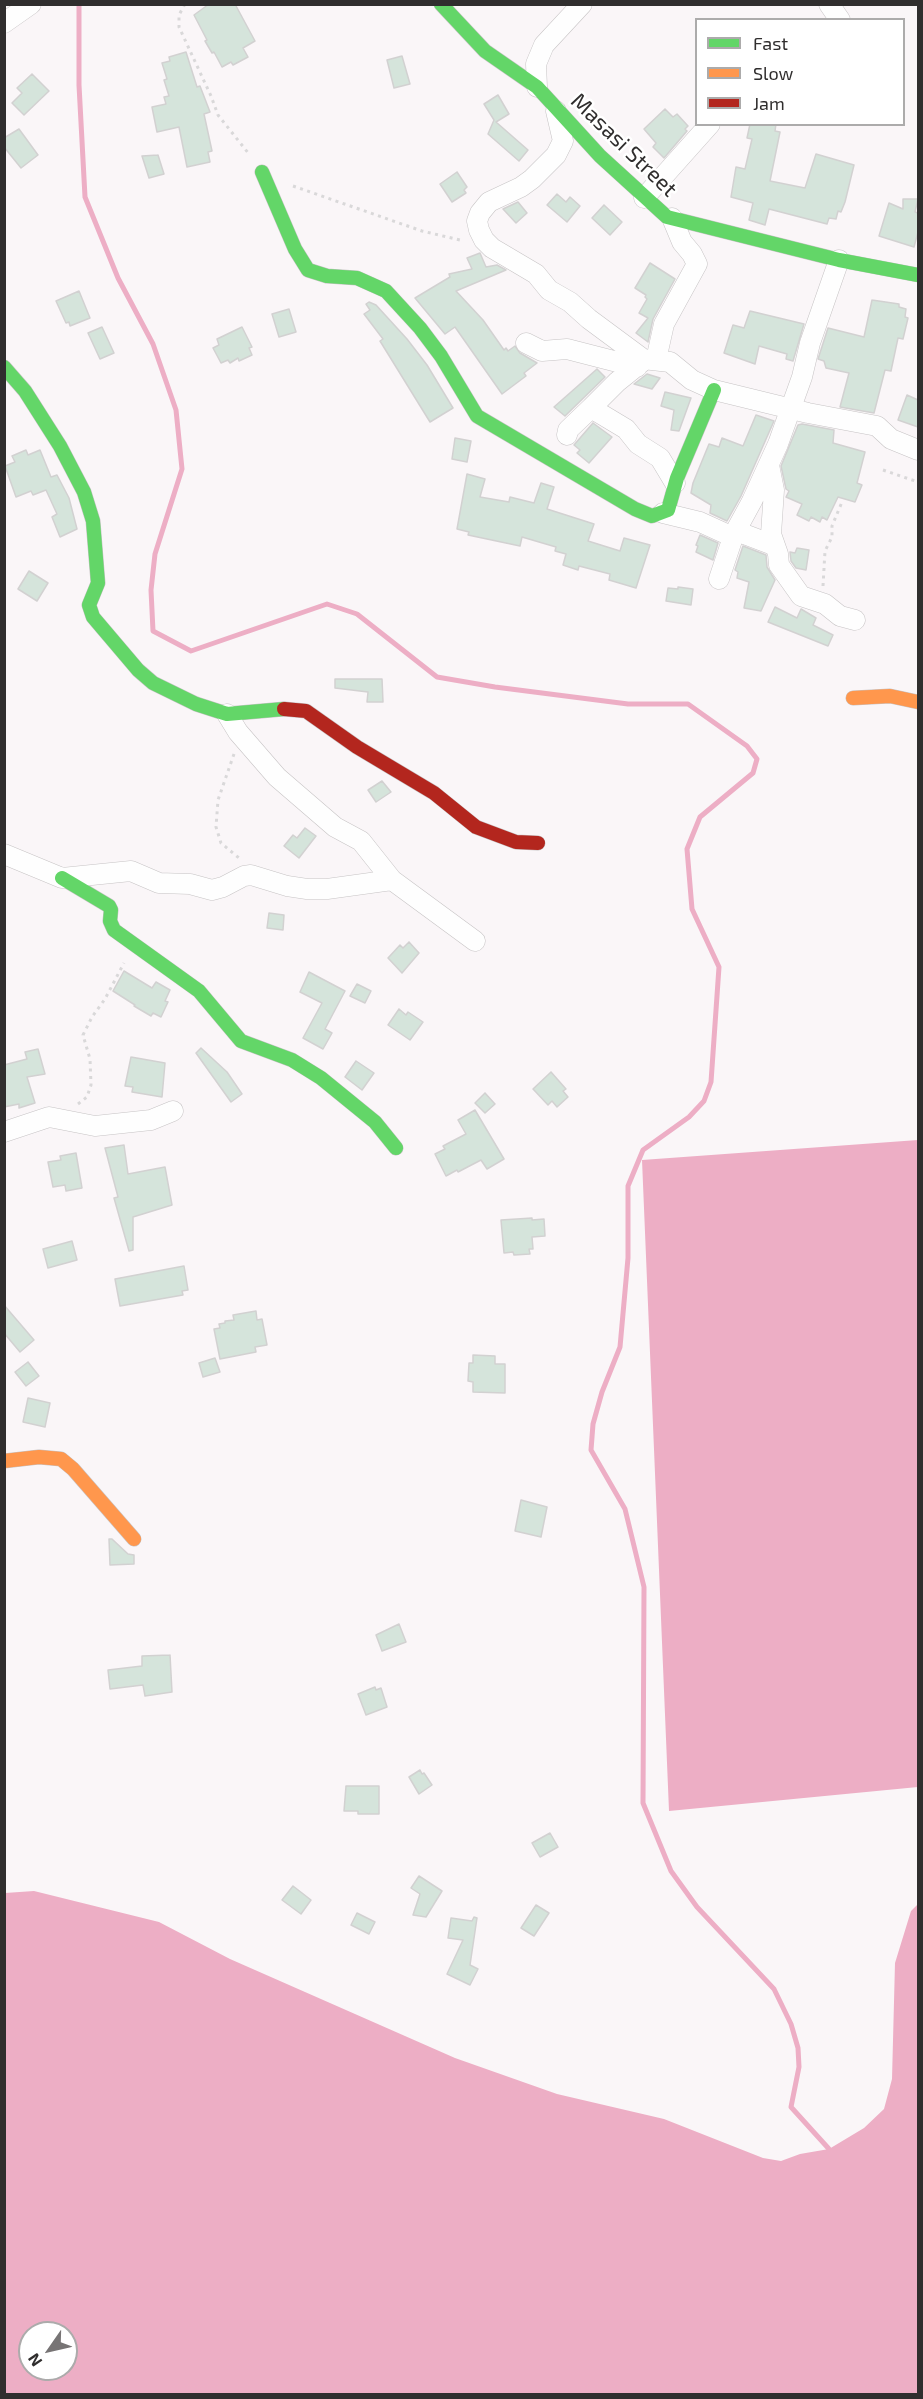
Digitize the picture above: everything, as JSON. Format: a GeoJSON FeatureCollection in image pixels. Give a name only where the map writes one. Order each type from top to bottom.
{"type":"FeatureCollection","features":[{"type":"Feature","properties":{"kind":"street"},"geometry":{"type":"LineString","coordinates":[[4,23],[31,4]]}},
{"type":"Feature","properties":{"kind":"street","name":"Masasi Street"},"geometry":{"type":"LineString","coordinates":[[441,4],[485,51],[537,87],[644,198],[667,217],[839,260],[918,275]]}},
{"type":"Feature","properties":{"kind":"street"},"geometry":{"type":"LineString","coordinates":[[537,87],[536,64],[544,45],[582,4]]}},
{"type":"Feature","properties":{"kind":"street"},"geometry":{"type":"LineString","coordinates":[[830,4],[839,18]]}},
{"type":"Feature","properties":{"kind":"street"},"geometry":{"type":"LineString","coordinates":[[555,108],[563,141],[556,155],[521,187],[489,202],[477,221],[479,230],[484,240],[492,248],[536,274],[549,290],[570,302],[588,319],[646,362]]}},
{"type":"Feature","properties":{"kind":"street"},"geometry":{"type":"LineString","coordinates":[[644,198],[708,126]]}},
{"type":"Feature","properties":{"kind":"street"},"geometry":{"type":"LineString","coordinates":[[261,172],[295,249],[308,270],[327,276],[366,280],[386,291],[420,328],[441,356],[477,416],[635,509],[652,516],[668,510],[675,483],[714,390]]}},
{"type":"Feature","properties":{"kind":"street"},"geometry":{"type":"LineString","coordinates":[[567,435],[568,430],[591,408],[646,362],[697,264],[682,242],[672,218]]}},
{"type":"Feature","properties":{"kind":"street"},"geometry":{"type":"LineString","coordinates":[[719,579],[734,534],[769,465],[791,409],[839,260]]}},
{"type":"Feature","properties":{"kind":"street"},"geometry":{"type":"LineString","coordinates":[[526,343],[542,351],[567,349],[646,362],[670,362],[692,380],[714,390],[791,409],[877,426],[891,439],[918,450]]}},
{"type":"Feature","properties":{"kind":"street"},"geometry":{"type":"LineString","coordinates":[[4,366],[25,391],[60,446],[84,492],[93,521],[98,583],[89,605],[93,617],[138,670],[153,683],[196,704],[227,714],[278,708],[306,711],[357,747],[434,793],[476,827],[516,842],[538,843]]}},
{"type":"Feature","properties":{"kind":"street"},"geometry":{"type":"LineString","coordinates":[[591,408],[626,429],[639,444],[660,458],[675,483]]}},
{"type":"Feature","properties":{"kind":"street"},"geometry":{"type":"LineString","coordinates":[[769,465],[774,490],[770,526],[779,565],[804,598],[828,605],[840,616],[855,620]]}},
{"type":"Feature","properties":{"kind":"street"},"geometry":{"type":"LineString","coordinates":[[663,513],[773,545]]}},
{"type":"Feature","properties":{"kind":"street"},"geometry":{"type":"LineString","coordinates":[[853,698],[890,696],[918,702]]}},
{"type":"Feature","properties":{"kind":"street"},"geometry":{"type":"LineString","coordinates":[[227,714],[238,732],[283,783],[335,827],[361,841],[392,880],[475,942]]}},
{"type":"Feature","properties":{"kind":"street"},"geometry":{"type":"LineString","coordinates":[[4,854],[62,878],[109,906],[111,926],[133,945],[199,991],[241,1041],[292,1060],[350,1099],[375,1122],[396,1148]]}},
{"type":"Feature","properties":{"kind":"street"},"geometry":{"type":"LineString","coordinates":[[62,878],[130,871],[159,883],[190,884],[212,890],[223,887],[240,877],[251,875],[287,886],[307,889],[327,889],[392,880]]}},
{"type":"Feature","properties":{"kind":"street"},"geometry":{"type":"LineString","coordinates":[[4,1132],[49,1117],[95,1126],[151,1120],[173,1111]]}},
{"type":"Feature","properties":{"kind":"street"},"geometry":{"type":"LineString","coordinates":[[4,1461],[39,1457],[61,1459],[73,1469],[134,1539]]}},
{"type":"Feature","properties":{"kind":"path"},"geometry":{"type":"LineString","coordinates":[[184,4],[179,15],[179,27],[211,96],[214,109],[261,172]]}},
{"type":"Feature","properties":{"kind":"path"},"geometry":{"type":"LineString","coordinates":[[287,185],[422,231],[492,248]]}},
{"type":"Feature","properties":{"kind":"path"},"geometry":{"type":"LineString","coordinates":[[883,470],[918,482]]}},
{"type":"Feature","properties":{"kind":"path"},"geometry":{"type":"LineString","coordinates":[[816,601],[823,586],[825,551],[832,537],[832,526],[842,502]]}},
{"type":"Feature","properties":{"kind":"path"},"geometry":{"type":"LineString","coordinates":[[238,732],[233,759],[218,800],[217,834],[221,843],[241,860],[251,875]]}},
{"type":"Feature","properties":{"kind":"path"},"geometry":{"type":"LineString","coordinates":[[49,1117],[83,1101],[90,1093],[90,1059],[84,1035],[133,945]]}},
{"type":"Feature","properties":{"kind":"shaded area"},"geometry":{"type":"Polygon","coordinates":[[[918,1140],[918,1787],[669,1811],[642,1160],[918,1140]]]}},
{"type":"Feature","properties":{"kind":"shaded area"},"geometry":{"type":"Polygon","coordinates":[[[34,1891],[159,1922],[230,1959],[455,2058],[557,2094],[664,2119],[763,2158],[781,2161],[800,2154],[829,2149],[864,2128],[884,2109],[892,2079],[895,1963],[911,1911],[918,1904],[918,2394],[5,2394],[5,1893],[34,1891]]]}},
{"type":"Feature","properties":{"kind":"building"},"geometry":{"type":"Polygon","coordinates":[[[209,4],[235,4],[255,41],[243,48],[248,57],[233,65],[231,62],[222,67],[205,41],[207,40],[194,15],[209,4]]]}},
{"type":"Feature","properties":{"kind":"building"},"geometry":{"type":"Polygon","coordinates":[[[186,52],[197,87],[200,86],[210,112],[204,114],[212,151],[208,152],[210,162],[187,167],[179,127],[157,132],[152,107],[166,104],[164,97],[169,96],[162,63],[170,61],[169,57],[186,52]]]}},
{"type":"Feature","properties":{"kind":"building"},"geometry":{"type":"Polygon","coordinates":[[[402,56],[410,84],[394,88],[387,60],[402,56]]]}},
{"type":"Feature","properties":{"kind":"building"},"geometry":{"type":"Polygon","coordinates":[[[32,74],[49,91],[24,115],[12,103],[22,93],[17,88],[32,74]]]}},
{"type":"Feature","properties":{"kind":"building"},"geometry":{"type":"Polygon","coordinates":[[[498,95],[509,114],[496,122],[528,150],[519,161],[488,134],[494,120],[484,104],[498,95]]]}},
{"type":"Feature","properties":{"kind":"building"},"geometry":{"type":"Polygon","coordinates":[[[665,109],[673,117],[677,114],[688,126],[685,129],[687,131],[664,158],[653,147],[656,143],[644,129],[665,109]]]}},
{"type":"Feature","properties":{"kind":"building"},"geometry":{"type":"Polygon","coordinates":[[[750,126],[776,126],[775,131],[780,132],[770,181],[805,188],[816,154],[854,165],[845,202],[841,212],[838,211],[836,219],[829,218],[827,224],[769,209],[765,225],[749,220],[753,203],[731,197],[736,167],[745,169],[752,139],[747,138],[750,126]]]}},
{"type":"Feature","properties":{"kind":"building"},"geometry":{"type":"Polygon","coordinates":[[[19,129],[38,155],[21,168],[4,147],[4,138],[19,129]]]}},
{"type":"Feature","properties":{"kind":"building"},"geometry":{"type":"Polygon","coordinates":[[[158,155],[164,174],[149,178],[142,156],[158,155]]]}},
{"type":"Feature","properties":{"kind":"building"},"geometry":{"type":"Polygon","coordinates":[[[457,172],[467,187],[464,190],[466,193],[452,202],[440,184],[457,172]]]}},
{"type":"Feature","properties":{"kind":"building"},"geometry":{"type":"Polygon","coordinates":[[[557,194],[566,202],[570,197],[580,206],[567,222],[547,205],[557,194]]]}},
{"type":"Feature","properties":{"kind":"building"},"geometry":{"type":"Polygon","coordinates":[[[903,199],[918,199],[915,212],[918,213],[918,232],[914,247],[879,236],[889,203],[903,209],[903,199]]]}},
{"type":"Feature","properties":{"kind":"building"},"geometry":{"type":"Polygon","coordinates":[[[518,202],[527,213],[516,223],[503,209],[518,202]]]}},
{"type":"Feature","properties":{"kind":"building"},"geometry":{"type":"Polygon","coordinates":[[[604,205],[622,222],[610,235],[592,218],[604,205]]]}},
{"type":"Feature","properties":{"kind":"building"},"geometry":{"type":"Polygon","coordinates":[[[480,253],[486,267],[497,265],[506,270],[456,291],[483,320],[504,350],[506,348],[508,351],[515,346],[520,353],[537,363],[524,373],[526,376],[502,394],[455,327],[445,334],[415,298],[450,277],[449,274],[472,269],[467,258],[480,253]]]}},
{"type":"Feature","properties":{"kind":"building"},"geometry":{"type":"Polygon","coordinates":[[[650,263],[675,279],[653,319],[648,342],[636,333],[648,318],[639,313],[647,299],[646,295],[635,288],[650,263]]]}},
{"type":"Feature","properties":{"kind":"building"},"geometry":{"type":"Polygon","coordinates":[[[79,291],[90,318],[70,326],[69,322],[66,323],[56,301],[79,291]]]}},
{"type":"Feature","properties":{"kind":"building"},"geometry":{"type":"Polygon","coordinates":[[[872,300],[899,304],[899,307],[906,309],[905,317],[908,318],[903,339],[898,338],[891,371],[885,370],[874,413],[840,407],[849,373],[826,368],[824,361],[818,359],[828,328],[864,337],[872,300]]]}},
{"type":"Feature","properties":{"kind":"building"},"geometry":{"type":"Polygon","coordinates":[[[369,302],[376,305],[407,339],[427,365],[453,408],[430,422],[380,341],[383,339],[364,314],[370,310],[366,304],[369,302]]]}},
{"type":"Feature","properties":{"kind":"building"},"geometry":{"type":"Polygon","coordinates":[[[289,309],[296,332],[279,337],[272,314],[289,309]]]}},
{"type":"Feature","properties":{"kind":"building"},"geometry":{"type":"Polygon","coordinates":[[[750,311],[804,324],[793,361],[786,359],[787,354],[759,346],[755,364],[724,353],[733,325],[744,328],[750,311]]]}},
{"type":"Feature","properties":{"kind":"building"},"geometry":{"type":"Polygon","coordinates":[[[102,327],[114,353],[100,359],[88,333],[102,327]]]}},
{"type":"Feature","properties":{"kind":"building"},"geometry":{"type":"Polygon","coordinates":[[[242,327],[252,347],[249,348],[252,355],[239,361],[238,358],[230,363],[228,360],[221,363],[213,348],[219,345],[217,339],[242,327]]]}},
{"type":"Feature","properties":{"kind":"building"},"geometry":{"type":"Polygon","coordinates":[[[597,369],[605,377],[565,416],[554,407],[597,369]]]}},
{"type":"Feature","properties":{"kind":"building"},"geometry":{"type":"Polygon","coordinates":[[[647,374],[660,378],[652,389],[634,384],[647,374]]]}},
{"type":"Feature","properties":{"kind":"building"},"geometry":{"type":"Polygon","coordinates":[[[665,392],[691,398],[679,431],[671,430],[674,410],[661,406],[665,392]]]}},
{"type":"Feature","properties":{"kind":"building"},"geometry":{"type":"Polygon","coordinates":[[[907,395],[918,400],[918,427],[898,420],[907,395]]]}},
{"type":"Feature","properties":{"kind":"building"},"geometry":{"type":"Polygon","coordinates":[[[756,415],[774,421],[741,496],[727,521],[710,513],[711,505],[691,493],[693,483],[709,444],[719,447],[722,438],[743,446],[756,415]]]}},
{"type":"Feature","properties":{"kind":"building"},"geometry":{"type":"Polygon","coordinates":[[[593,423],[612,437],[589,463],[577,453],[580,450],[574,445],[593,423]]]}},
{"type":"Feature","properties":{"kind":"building"},"geometry":{"type":"Polygon","coordinates":[[[798,425],[834,430],[833,443],[865,452],[857,483],[862,485],[855,502],[838,497],[827,520],[822,517],[820,522],[811,517],[809,521],[797,515],[802,504],[786,497],[789,491],[786,489],[781,466],[798,425]]]}},
{"type":"Feature","properties":{"kind":"building"},"geometry":{"type":"Polygon","coordinates":[[[455,438],[471,441],[467,462],[452,459],[455,438]]]}},
{"type":"Feature","properties":{"kind":"building"},"geometry":{"type":"Polygon","coordinates":[[[26,450],[28,455],[40,450],[51,477],[57,475],[69,498],[77,529],[60,537],[52,517],[57,514],[46,490],[33,495],[31,491],[16,497],[5,466],[15,462],[12,456],[26,450]]]}},
{"type":"Feature","properties":{"kind":"building"},"geometry":{"type":"Polygon","coordinates":[[[467,474],[485,479],[480,497],[509,502],[510,497],[534,503],[541,483],[554,487],[547,509],[594,524],[588,541],[620,551],[624,538],[650,545],[636,588],[609,580],[610,574],[579,566],[578,570],[563,565],[566,554],[555,551],[556,547],[522,537],[520,546],[468,535],[469,532],[457,529],[467,474]]]}},
{"type":"Feature","properties":{"kind":"building"},"geometry":{"type":"Polygon","coordinates":[[[700,535],[718,543],[713,560],[696,552],[700,535]]]}},
{"type":"Feature","properties":{"kind":"building"},"geometry":{"type":"Polygon","coordinates":[[[743,546],[766,555],[767,567],[775,580],[761,611],[744,608],[749,582],[737,578],[738,572],[735,570],[743,546]]]}},
{"type":"Feature","properties":{"kind":"building"},"geometry":{"type":"Polygon","coordinates":[[[797,548],[809,550],[806,570],[796,568],[791,561],[790,552],[795,553],[797,548]]]}},
{"type":"Feature","properties":{"kind":"building"},"geometry":{"type":"Polygon","coordinates":[[[29,571],[48,583],[37,601],[18,589],[29,571]]]}},
{"type":"Feature","properties":{"kind":"building"},"geometry":{"type":"Polygon","coordinates":[[[678,587],[693,589],[691,605],[666,601],[668,588],[678,589],[678,587]]]}},
{"type":"Feature","properties":{"kind":"building"},"geometry":{"type":"Polygon","coordinates":[[[775,607],[797,618],[801,609],[816,618],[813,625],[833,635],[828,646],[768,622],[775,607]]]}},
{"type":"Feature","properties":{"kind":"building"},"geometry":{"type":"Polygon","coordinates":[[[335,679],[382,679],[383,702],[367,702],[368,692],[335,688],[335,679]]]}},
{"type":"Feature","properties":{"kind":"building"},"geometry":{"type":"Polygon","coordinates":[[[382,781],[391,792],[376,802],[368,790],[382,781]]]}},
{"type":"Feature","properties":{"kind":"building"},"geometry":{"type":"Polygon","coordinates":[[[305,828],[316,836],[299,858],[284,846],[293,835],[297,838],[305,828]]]}},
{"type":"Feature","properties":{"kind":"building"},"geometry":{"type":"Polygon","coordinates":[[[269,913],[284,915],[283,930],[267,928],[269,913]]]}},
{"type":"Feature","properties":{"kind":"building"},"geometry":{"type":"Polygon","coordinates":[[[409,942],[419,953],[402,973],[388,958],[400,945],[403,948],[409,942]]]}},
{"type":"Feature","properties":{"kind":"building"},"geometry":{"type":"Polygon","coordinates":[[[124,971],[152,988],[156,982],[170,990],[165,1001],[168,1002],[161,1017],[153,1013],[151,1016],[113,991],[124,971]]]}},
{"type":"Feature","properties":{"kind":"building"},"geometry":{"type":"Polygon","coordinates":[[[309,972],[345,991],[325,1029],[332,1033],[323,1049],[303,1038],[322,1003],[300,992],[309,972]]]}},
{"type":"Feature","properties":{"kind":"building"},"geometry":{"type":"Polygon","coordinates":[[[357,984],[371,991],[365,1003],[350,996],[357,984]]]}},
{"type":"Feature","properties":{"kind":"building"},"geometry":{"type":"Polygon","coordinates":[[[399,1009],[406,1015],[408,1012],[423,1022],[410,1040],[388,1025],[399,1009]]]}},
{"type":"Feature","properties":{"kind":"building"},"geometry":{"type":"Polygon","coordinates":[[[201,1048],[227,1072],[242,1094],[231,1102],[196,1053],[201,1048]]]}},
{"type":"Feature","properties":{"kind":"building"},"geometry":{"type":"Polygon","coordinates":[[[38,1049],[45,1074],[27,1077],[35,1103],[19,1108],[19,1104],[4,1107],[4,1065],[27,1059],[25,1052],[38,1049]]]}},
{"type":"Feature","properties":{"kind":"building"},"geometry":{"type":"Polygon","coordinates":[[[131,1057],[165,1063],[162,1097],[132,1092],[133,1087],[125,1086],[131,1057]]]}},
{"type":"Feature","properties":{"kind":"building"},"geometry":{"type":"Polygon","coordinates":[[[356,1061],[374,1073],[362,1090],[345,1077],[356,1061]]]}},
{"type":"Feature","properties":{"kind":"building"},"geometry":{"type":"Polygon","coordinates":[[[551,1072],[566,1089],[563,1091],[568,1097],[557,1107],[552,1101],[548,1105],[533,1089],[551,1072]]]}},
{"type":"Feature","properties":{"kind":"building"},"geometry":{"type":"Polygon","coordinates":[[[485,1093],[495,1104],[485,1113],[475,1103],[485,1093]]]}},
{"type":"Feature","properties":{"kind":"building"},"geometry":{"type":"Polygon","coordinates":[[[475,1110],[504,1159],[487,1169],[481,1160],[446,1176],[435,1154],[445,1149],[443,1146],[466,1134],[458,1120],[475,1110]]]}},
{"type":"Feature","properties":{"kind":"building"},"geometry":{"type":"Polygon","coordinates":[[[124,1145],[128,1174],[165,1167],[172,1205],[133,1217],[133,1250],[129,1251],[114,1198],[118,1197],[105,1148],[124,1145]]]}},
{"type":"Feature","properties":{"kind":"building"},"geometry":{"type":"Polygon","coordinates":[[[76,1153],[82,1188],[66,1191],[65,1185],[53,1187],[48,1162],[61,1160],[60,1156],[76,1153]]]}},
{"type":"Feature","properties":{"kind":"building"},"geometry":{"type":"Polygon","coordinates":[[[532,1218],[532,1220],[544,1219],[545,1236],[532,1237],[533,1249],[529,1249],[530,1254],[504,1253],[501,1220],[532,1218]]]}},
{"type":"Feature","properties":{"kind":"building"},"geometry":{"type":"Polygon","coordinates":[[[72,1241],[77,1260],[48,1268],[43,1249],[72,1241]]]}},
{"type":"Feature","properties":{"kind":"building"},"geometry":{"type":"Polygon","coordinates":[[[184,1266],[188,1290],[182,1291],[183,1295],[120,1306],[115,1279],[184,1266]]]}},
{"type":"Feature","properties":{"kind":"building"},"geometry":{"type":"Polygon","coordinates":[[[4,1305],[34,1340],[20,1352],[4,1333],[4,1305]]]}},
{"type":"Feature","properties":{"kind":"building"},"geometry":{"type":"Polygon","coordinates":[[[256,1311],[257,1320],[262,1319],[267,1345],[255,1347],[256,1352],[220,1359],[214,1329],[220,1328],[219,1324],[225,1321],[234,1320],[233,1315],[256,1311]]]}},
{"type":"Feature","properties":{"kind":"building"},"geometry":{"type":"Polygon","coordinates":[[[473,1355],[495,1356],[495,1364],[505,1364],[505,1393],[473,1392],[473,1382],[468,1381],[469,1363],[473,1363],[473,1355]]]}},
{"type":"Feature","properties":{"kind":"building"},"geometry":{"type":"Polygon","coordinates":[[[215,1358],[220,1372],[203,1377],[199,1363],[215,1358]]]}},
{"type":"Feature","properties":{"kind":"building"},"geometry":{"type":"Polygon","coordinates":[[[28,1362],[39,1376],[26,1386],[15,1372],[28,1362]]]}},
{"type":"Feature","properties":{"kind":"building"},"geometry":{"type":"Polygon","coordinates":[[[28,1398],[50,1403],[45,1427],[23,1422],[28,1398]]]}},
{"type":"Feature","properties":{"kind":"building"},"geometry":{"type":"Polygon","coordinates":[[[521,1500],[547,1507],[541,1537],[515,1531],[521,1500]]]}},
{"type":"Feature","properties":{"kind":"building"},"geometry":{"type":"Polygon","coordinates":[[[109,1539],[112,1539],[128,1554],[134,1555],[134,1564],[110,1565],[109,1539]]]}},
{"type":"Feature","properties":{"kind":"building"},"geometry":{"type":"Polygon","coordinates":[[[399,1624],[406,1642],[382,1651],[376,1635],[399,1624]]]}},
{"type":"Feature","properties":{"kind":"building"},"geometry":{"type":"Polygon","coordinates":[[[170,1655],[172,1692],[145,1696],[143,1685],[110,1689],[108,1670],[142,1666],[142,1656],[170,1655]]]}},
{"type":"Feature","properties":{"kind":"building"},"geometry":{"type":"Polygon","coordinates":[[[375,1687],[376,1690],[381,1688],[387,1707],[366,1715],[358,1694],[375,1687]]]}},
{"type":"Feature","properties":{"kind":"building"},"geometry":{"type":"Polygon","coordinates":[[[420,1770],[432,1785],[419,1794],[409,1777],[420,1770]]]}},
{"type":"Feature","properties":{"kind":"building"},"geometry":{"type":"Polygon","coordinates":[[[346,1786],[379,1786],[379,1814],[344,1811],[346,1786]]]}},
{"type":"Feature","properties":{"kind":"building"},"geometry":{"type":"Polygon","coordinates":[[[550,1833],[558,1847],[540,1857],[532,1843],[550,1833]]]}},
{"type":"Feature","properties":{"kind":"building"},"geometry":{"type":"Polygon","coordinates":[[[419,1876],[442,1891],[426,1917],[413,1915],[420,1894],[411,1888],[419,1876]]]}},
{"type":"Feature","properties":{"kind":"building"},"geometry":{"type":"Polygon","coordinates":[[[293,1886],[311,1900],[301,1914],[282,1900],[293,1886]]]}},
{"type":"Feature","properties":{"kind":"building"},"geometry":{"type":"Polygon","coordinates":[[[536,1905],[549,1913],[534,1936],[521,1928],[536,1905]]]}},
{"type":"Feature","properties":{"kind":"building"},"geometry":{"type":"Polygon","coordinates":[[[357,1913],[375,1922],[369,1934],[351,1925],[357,1913]]]}},
{"type":"Feature","properties":{"kind":"building"},"geometry":{"type":"Polygon","coordinates":[[[474,1917],[477,1918],[470,1965],[478,1969],[470,1985],[447,1974],[463,1940],[448,1938],[451,1918],[472,1921],[474,1917]]]}},
{"type":"Feature","properties":{"kind":"waterway"},"geometry":{"type":"LineString","coordinates":[[79,4],[79,85],[85,197],[118,278],[153,344],[176,410],[182,469],[155,554],[151,590],[153,631],[191,651],[327,604],[357,614],[437,677],[628,704],[688,704],[747,746],[757,759],[753,773],[700,817],[687,849],[692,909],[719,967],[711,1082],[704,1101],[689,1117],[643,1150],[628,1186],[628,1258],[620,1347],[602,1392],[593,1424],[591,1450],[625,1509],[644,1587],[643,1803],[671,1871],[697,1907],[774,1989],[791,2024],[798,2048],[799,2067],[791,2107],[829,2149]]}},
{"type":"Feature","properties":{"kind":"traffic: fast"},"geometry":{"type":"LineString","coordinates":[[441,4],[485,51],[537,87],[600,156],[667,217],[839,260],[918,275]]}},
{"type":"Feature","properties":{"kind":"traffic: fast"},"geometry":{"type":"LineString","coordinates":[[262,172],[295,249],[308,270],[327,276],[357,278],[386,291],[420,328],[441,356],[477,416],[635,509],[652,516],[668,510],[677,478],[714,390]]}},
{"type":"Feature","properties":{"kind":"traffic: fast"},"geometry":{"type":"LineString","coordinates":[[4,367],[25,391],[60,446],[84,492],[93,521],[98,583],[89,605],[93,617],[138,670],[153,683],[196,704],[227,714],[284,709]]}},
{"type":"Feature","properties":{"kind":"traffic: fast"},"geometry":{"type":"LineString","coordinates":[[62,878],[109,906],[110,921],[114,930],[199,991],[241,1041],[292,1060],[321,1078],[375,1122],[396,1148]]}},
{"type":"Feature","properties":{"kind":"traffic: slow"},"geometry":{"type":"LineString","coordinates":[[853,698],[890,696],[918,702]]}},
{"type":"Feature","properties":{"kind":"traffic: slow"},"geometry":{"type":"LineString","coordinates":[[4,1461],[39,1457],[61,1459],[73,1469],[134,1539]]}},
{"type":"Feature","properties":{"kind":"traffic: jam"},"geometry":{"type":"LineString","coordinates":[[284,709],[306,711],[357,747],[434,793],[476,827],[516,842],[538,843]]}}]}
